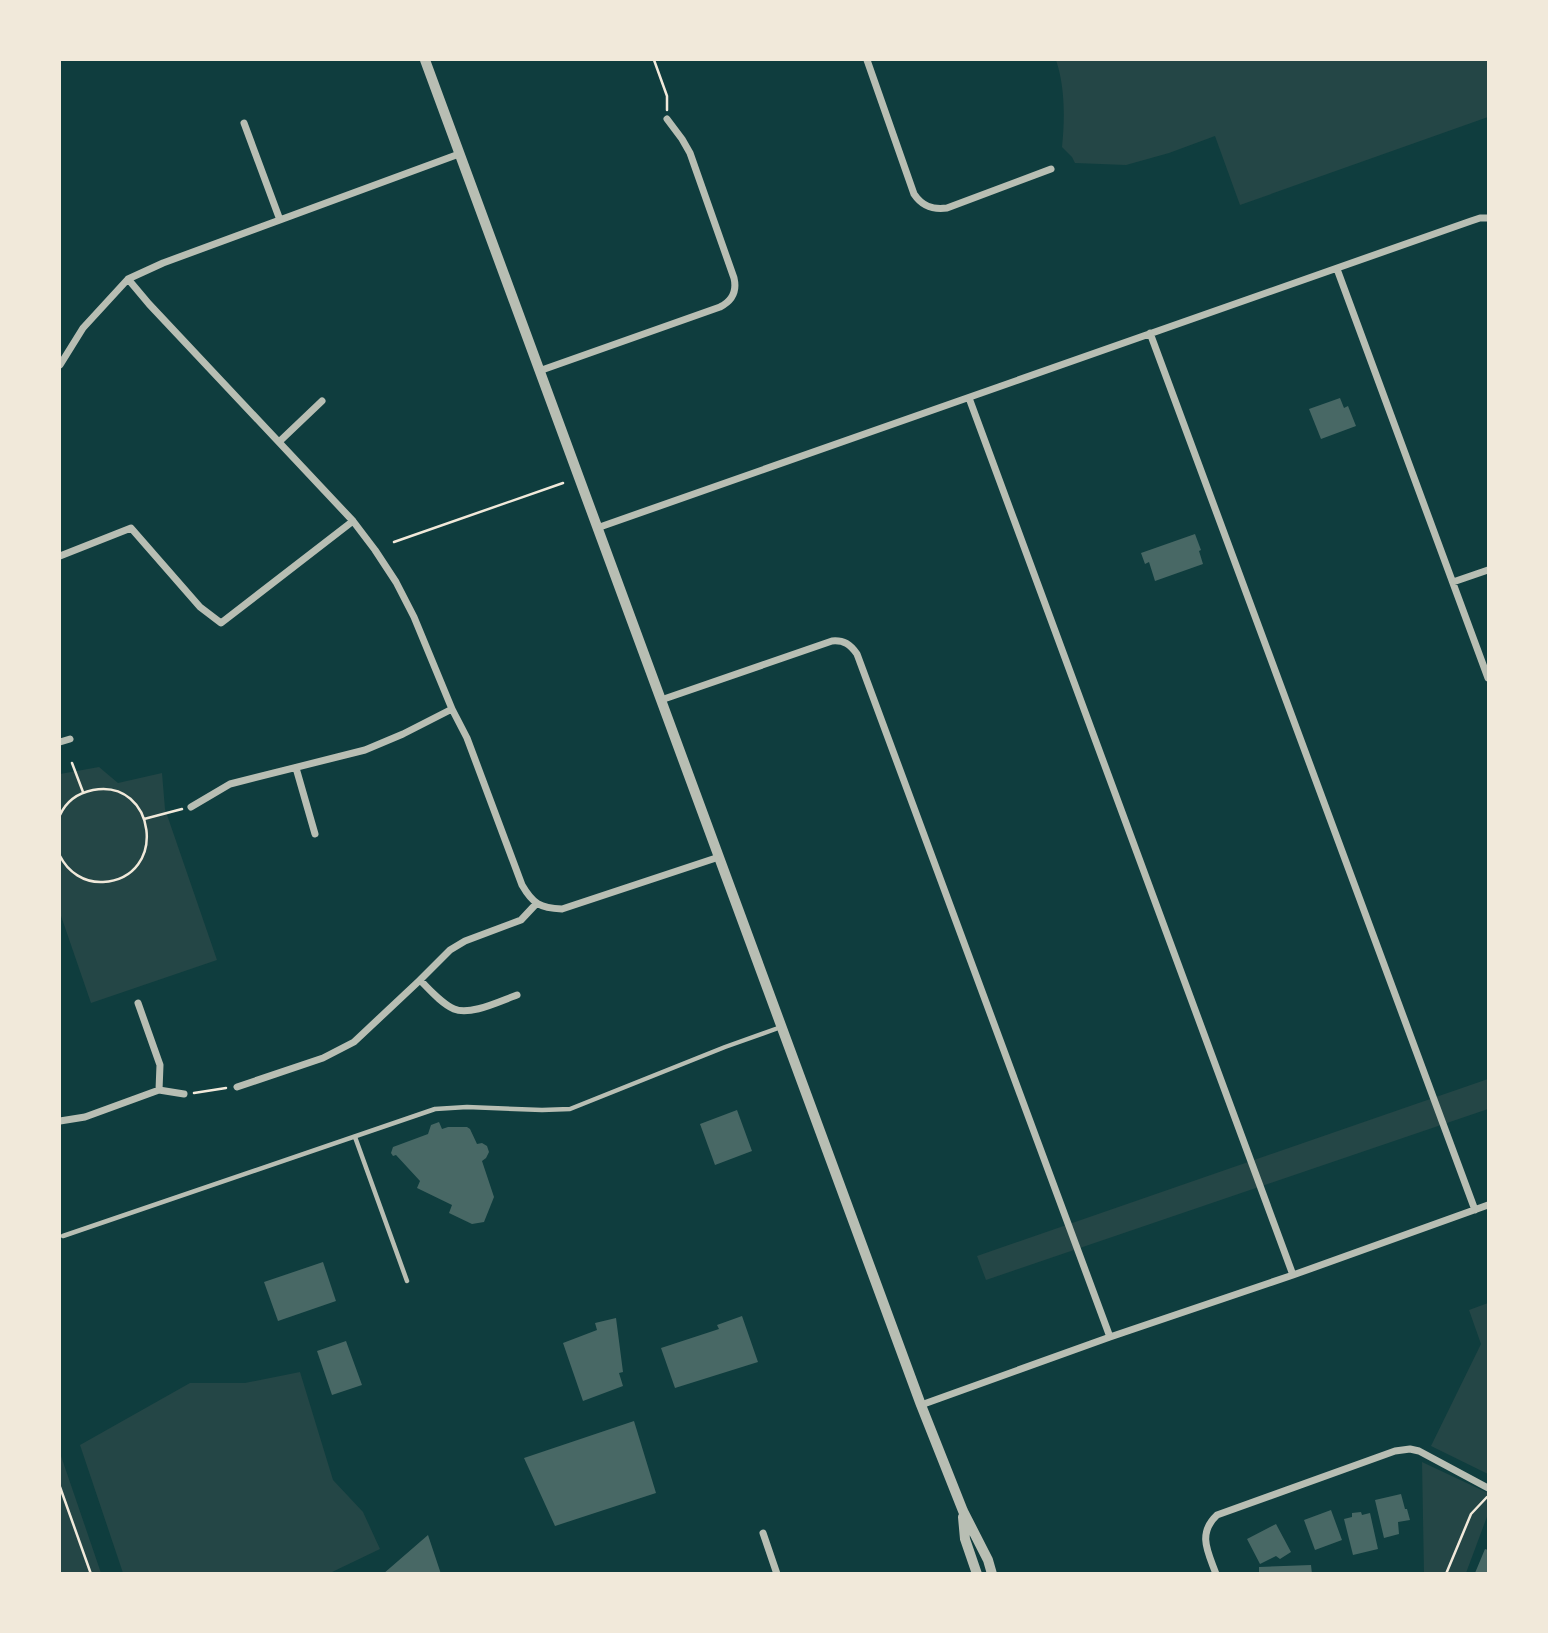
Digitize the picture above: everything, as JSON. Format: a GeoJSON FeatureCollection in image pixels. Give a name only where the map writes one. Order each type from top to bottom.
{"type":"FeatureCollection","features":[{"type":"Feature","properties":{"kind":"street"},"geometry":{"type":"LineString","coordinates":[[425,60],[922,1405],[962,1511],[992,1573]]}},
{"type":"Feature","properties":{"kind":"street"},"geometry":{"type":"LineString","coordinates":[[867,60],[914,194],[924,205],[938,209],[947,208],[1051,169]]}},
{"type":"Feature","properties":{"kind":"street"},"geometry":{"type":"LineString","coordinates":[[539,371],[724,305],[733,295],[734,278],[690,153],[667,119]]}},
{"type":"Feature","properties":{"kind":"street"},"geometry":{"type":"LineString","coordinates":[[244,123],[280,220]]}},
{"type":"Feature","properties":{"kind":"street"},"geometry":{"type":"LineString","coordinates":[[60,365],[83,328],[128,279],[163,263],[459,154]]}},
{"type":"Feature","properties":{"kind":"street"},"geometry":{"type":"LineString","coordinates":[[597,528],[1480,218],[1489,218]]}},
{"type":"Feature","properties":{"kind":"street"},"geometry":{"type":"LineString","coordinates":[[1337,269],[1489,678]]}},
{"type":"Feature","properties":{"kind":"street"},"geometry":{"type":"LineString","coordinates":[[128,279],[353,521],[396,582],[467,738],[522,885],[536,904],[562,909],[719,857]]}},
{"type":"Feature","properties":{"kind":"street"},"geometry":{"type":"LineString","coordinates":[[1150,333],[1475,1209]]}},
{"type":"Feature","properties":{"kind":"street"},"geometry":{"type":"LineString","coordinates":[[969,398],[1293,1275]]}},
{"type":"Feature","properties":{"kind":"street"},"geometry":{"type":"LineString","coordinates":[[280,441],[322,401]]}},
{"type":"Feature","properties":{"kind":"street"},"geometry":{"type":"LineString","coordinates":[[60,556],[131,528],[200,607],[220,623],[353,521]]}},
{"type":"Feature","properties":{"kind":"street"},"geometry":{"type":"LineString","coordinates":[[1453,582],[1489,570]]}},
{"type":"Feature","properties":{"kind":"street"},"geometry":{"type":"LineString","coordinates":[[661,700],[832,641],[846,642],[857,654],[1110,1337]]}},
{"type":"Feature","properties":{"kind":"street"},"geometry":{"type":"LineString","coordinates":[[191,807],[230,784],[365,750],[452,709]]}},
{"type":"Feature","properties":{"kind":"street"},"geometry":{"type":"LineString","coordinates":[[60,742],[70,739]]}},
{"type":"Feature","properties":{"kind":"street"},"geometry":{"type":"LineString","coordinates":[[296,768],[315,834]]}},
{"type":"Feature","properties":{"kind":"street"},"geometry":{"type":"LineString","coordinates":[[237,1087],[323,1058],[354,1042],[450,950],[465,941],[521,920],[536,904]]}},
{"type":"Feature","properties":{"kind":"street"},"geometry":{"type":"LineString","coordinates":[[420,980],[455,1010],[467,1011],[517,995]]}},
{"type":"Feature","properties":{"kind":"street"},"geometry":{"type":"LineString","coordinates":[[138,1003],[160,1065],[159,1090]]}},
{"type":"Feature","properties":{"kind":"street"},"geometry":{"type":"LineString","coordinates":[[60,1121],[85,1117],[159,1090],[184,1094]]}},
{"type":"Feature","properties":{"kind":"street"},"geometry":{"type":"LineString","coordinates":[[922,1405],[1489,1205]]}},
{"type":"Feature","properties":{"kind":"street"},"geometry":{"type":"LineString","coordinates":[[1216,1573],[1205,1533],[1217,1515],[1395,1451],[1419,1451],[1489,1488]]}},
{"type":"Feature","properties":{"kind":"street"},"geometry":{"type":"LineString","coordinates":[[962,1511],[965,1539],[977,1573]]}},
{"type":"Feature","properties":{"kind":"street"},"geometry":{"type":"LineString","coordinates":[[763,1533],[777,1573]]}},
{"type":"Feature","properties":{"kind":"lane"},"geometry":{"type":"LineString","coordinates":[[63,1236],[435,1110],[467,1107],[570,1109],[782,1027]]}},
{"type":"Feature","properties":{"kind":"lane"},"geometry":{"type":"LineString","coordinates":[[355,1137],[407,1281]]}},
{"type":"Feature","properties":{"kind":"path"},"geometry":{"type":"LineString","coordinates":[[654,60],[667,96],[667,119]]}},
{"type":"Feature","properties":{"kind":"path"},"geometry":{"type":"LineString","coordinates":[[394,542],[562,483]]}},
{"type":"Feature","properties":{"kind":"path"},"geometry":{"type":"LineString","coordinates":[[72,763],[83,792]]}},
{"type":"Feature","properties":{"kind":"path"},"geometry":{"type":"LineString","coordinates":[[60,815],[62,809],[83,792],[100,789],[114,791],[140,810],[147,830],[147,841],[141,860],[125,876],[116,880],[101,883],[87,880],[74,874],[60,856]]}},
{"type":"Feature","properties":{"kind":"path"},"geometry":{"type":"LineString","coordinates":[[144,819],[191,807]]}},
{"type":"Feature","properties":{"kind":"path"},"geometry":{"type":"LineString","coordinates":[[184,1094],[237,1087]]}},
{"type":"Feature","properties":{"kind":"path"},"geometry":{"type":"LineString","coordinates":[[60,1487],[91,1573]]}},
{"type":"Feature","properties":{"kind":"path"},"geometry":{"type":"LineString","coordinates":[[1446,1573],[1471,1514],[1489,1495]]}},
{"type":"Feature","properties":{"kind":"shaded area"},"geometry":{"type":"Polygon","coordinates":[[[1056,60],[1488,60],[1488,117],[1240,205],[1215,136],[1126,165],[1075,163],[1062,147],[1064,103],[1056,60]]]}},
{"type":"Feature","properties":{"kind":"shaded area"},"geometry":{"type":"Polygon","coordinates":[[[99,767],[118,783],[162,773],[165,809],[217,960],[91,1003],[60,913],[60,774],[99,767]]]}},
{"type":"Feature","properties":{"kind":"shaded area"},"geometry":{"type":"Polygon","coordinates":[[[1488,1079],[1488,1109],[986,1280],[977,1256],[1488,1079]]]}},
{"type":"Feature","properties":{"kind":"shaded area"},"geometry":{"type":"Polygon","coordinates":[[[1488,1303],[1488,1474],[1431,1446],[1481,1344],[1469,1310],[1488,1303]]]}},
{"type":"Feature","properties":{"kind":"shaded area"},"geometry":{"type":"Polygon","coordinates":[[[300,1372],[333,1480],[363,1512],[380,1549],[330,1573],[123,1573],[80,1445],[190,1383],[245,1383],[300,1372]]]}},
{"type":"Feature","properties":{"kind":"shaded area"},"geometry":{"type":"Polygon","coordinates":[[[60,1453],[101,1573],[60,1573],[60,1453]]]}},
{"type":"Feature","properties":{"kind":"shaded area"},"geometry":{"type":"Polygon","coordinates":[[[1422,1462],[1488,1493],[1488,1514],[1466,1573],[1424,1573],[1422,1462]]]}},
{"type":"Feature","properties":{"kind":"building"},"geometry":{"type":"Polygon","coordinates":[[[1340,398],[1344,408],[1348,406],[1356,426],[1321,439],[1309,409],[1340,398]]]}},
{"type":"Feature","properties":{"kind":"building"},"geometry":{"type":"Polygon","coordinates":[[[1195,534],[1203,564],[1155,581],[1149,562],[1145,564],[1141,553],[1195,534]]]}},
{"type":"Feature","properties":{"kind":"building"},"geometry":{"type":"Polygon","coordinates":[[[737,1110],[752,1151],[715,1165],[700,1124],[737,1110]]]}},
{"type":"Feature","properties":{"kind":"building"},"geometry":{"type":"Polygon","coordinates":[[[439,1122],[442,1129],[467,1127],[477,1144],[487,1146],[489,1152],[482,1161],[494,1197],[484,1222],[472,1224],[449,1213],[452,1205],[417,1188],[420,1181],[391,1153],[393,1147],[428,1134],[431,1125],[439,1122]]]}},
{"type":"Feature","properties":{"kind":"building"},"geometry":{"type":"Polygon","coordinates":[[[323,1262],[336,1301],[278,1321],[264,1282],[323,1262]]]}},
{"type":"Feature","properties":{"kind":"building"},"geometry":{"type":"Polygon","coordinates":[[[742,1316],[758,1362],[675,1388],[661,1348],[719,1329],[717,1325],[742,1316]]]}},
{"type":"Feature","properties":{"kind":"building"},"geometry":{"type":"Polygon","coordinates":[[[616,1318],[623,1372],[619,1373],[623,1386],[583,1401],[563,1343],[597,1330],[595,1323],[616,1318]]]}},
{"type":"Feature","properties":{"kind":"building"},"geometry":{"type":"Polygon","coordinates":[[[346,1341],[362,1385],[332,1395],[317,1351],[346,1341]]]}},
{"type":"Feature","properties":{"kind":"building"},"geometry":{"type":"Polygon","coordinates":[[[634,1421],[656,1493],[555,1526],[524,1458],[634,1421]]]}},
{"type":"Feature","properties":{"kind":"building"},"geometry":{"type":"Polygon","coordinates":[[[1401,1494],[1410,1520],[1398,1522],[1399,1534],[1384,1538],[1375,1500],[1401,1494]]]}},
{"type":"Feature","properties":{"kind":"building"},"geometry":{"type":"Polygon","coordinates":[[[1331,1510],[1342,1540],[1315,1550],[1304,1520],[1331,1510]]]}},
{"type":"Feature","properties":{"kind":"building"},"geometry":{"type":"Polygon","coordinates":[[[1361,1512],[1362,1515],[1370,1513],[1378,1549],[1353,1555],[1344,1519],[1352,1517],[1352,1513],[1361,1512]]]}},
{"type":"Feature","properties":{"kind":"building"},"geometry":{"type":"Polygon","coordinates":[[[1276,1524],[1291,1552],[1280,1559],[1276,1556],[1260,1564],[1247,1539],[1276,1524]]]}},
{"type":"Feature","properties":{"kind":"building"},"geometry":{"type":"Polygon","coordinates":[[[428,1535],[441,1574],[383,1574],[428,1535]]]}},
{"type":"Feature","properties":{"kind":"building"},"geometry":{"type":"Polygon","coordinates":[[[1485,1549],[1488,1550],[1488,1574],[1477,1574],[1475,1573],[1485,1549]]]}},
{"type":"Feature","properties":{"kind":"building"},"geometry":{"type":"Polygon","coordinates":[[[1311,1565],[1312,1574],[1259,1574],[1259,1567],[1311,1565]]]}}]}
